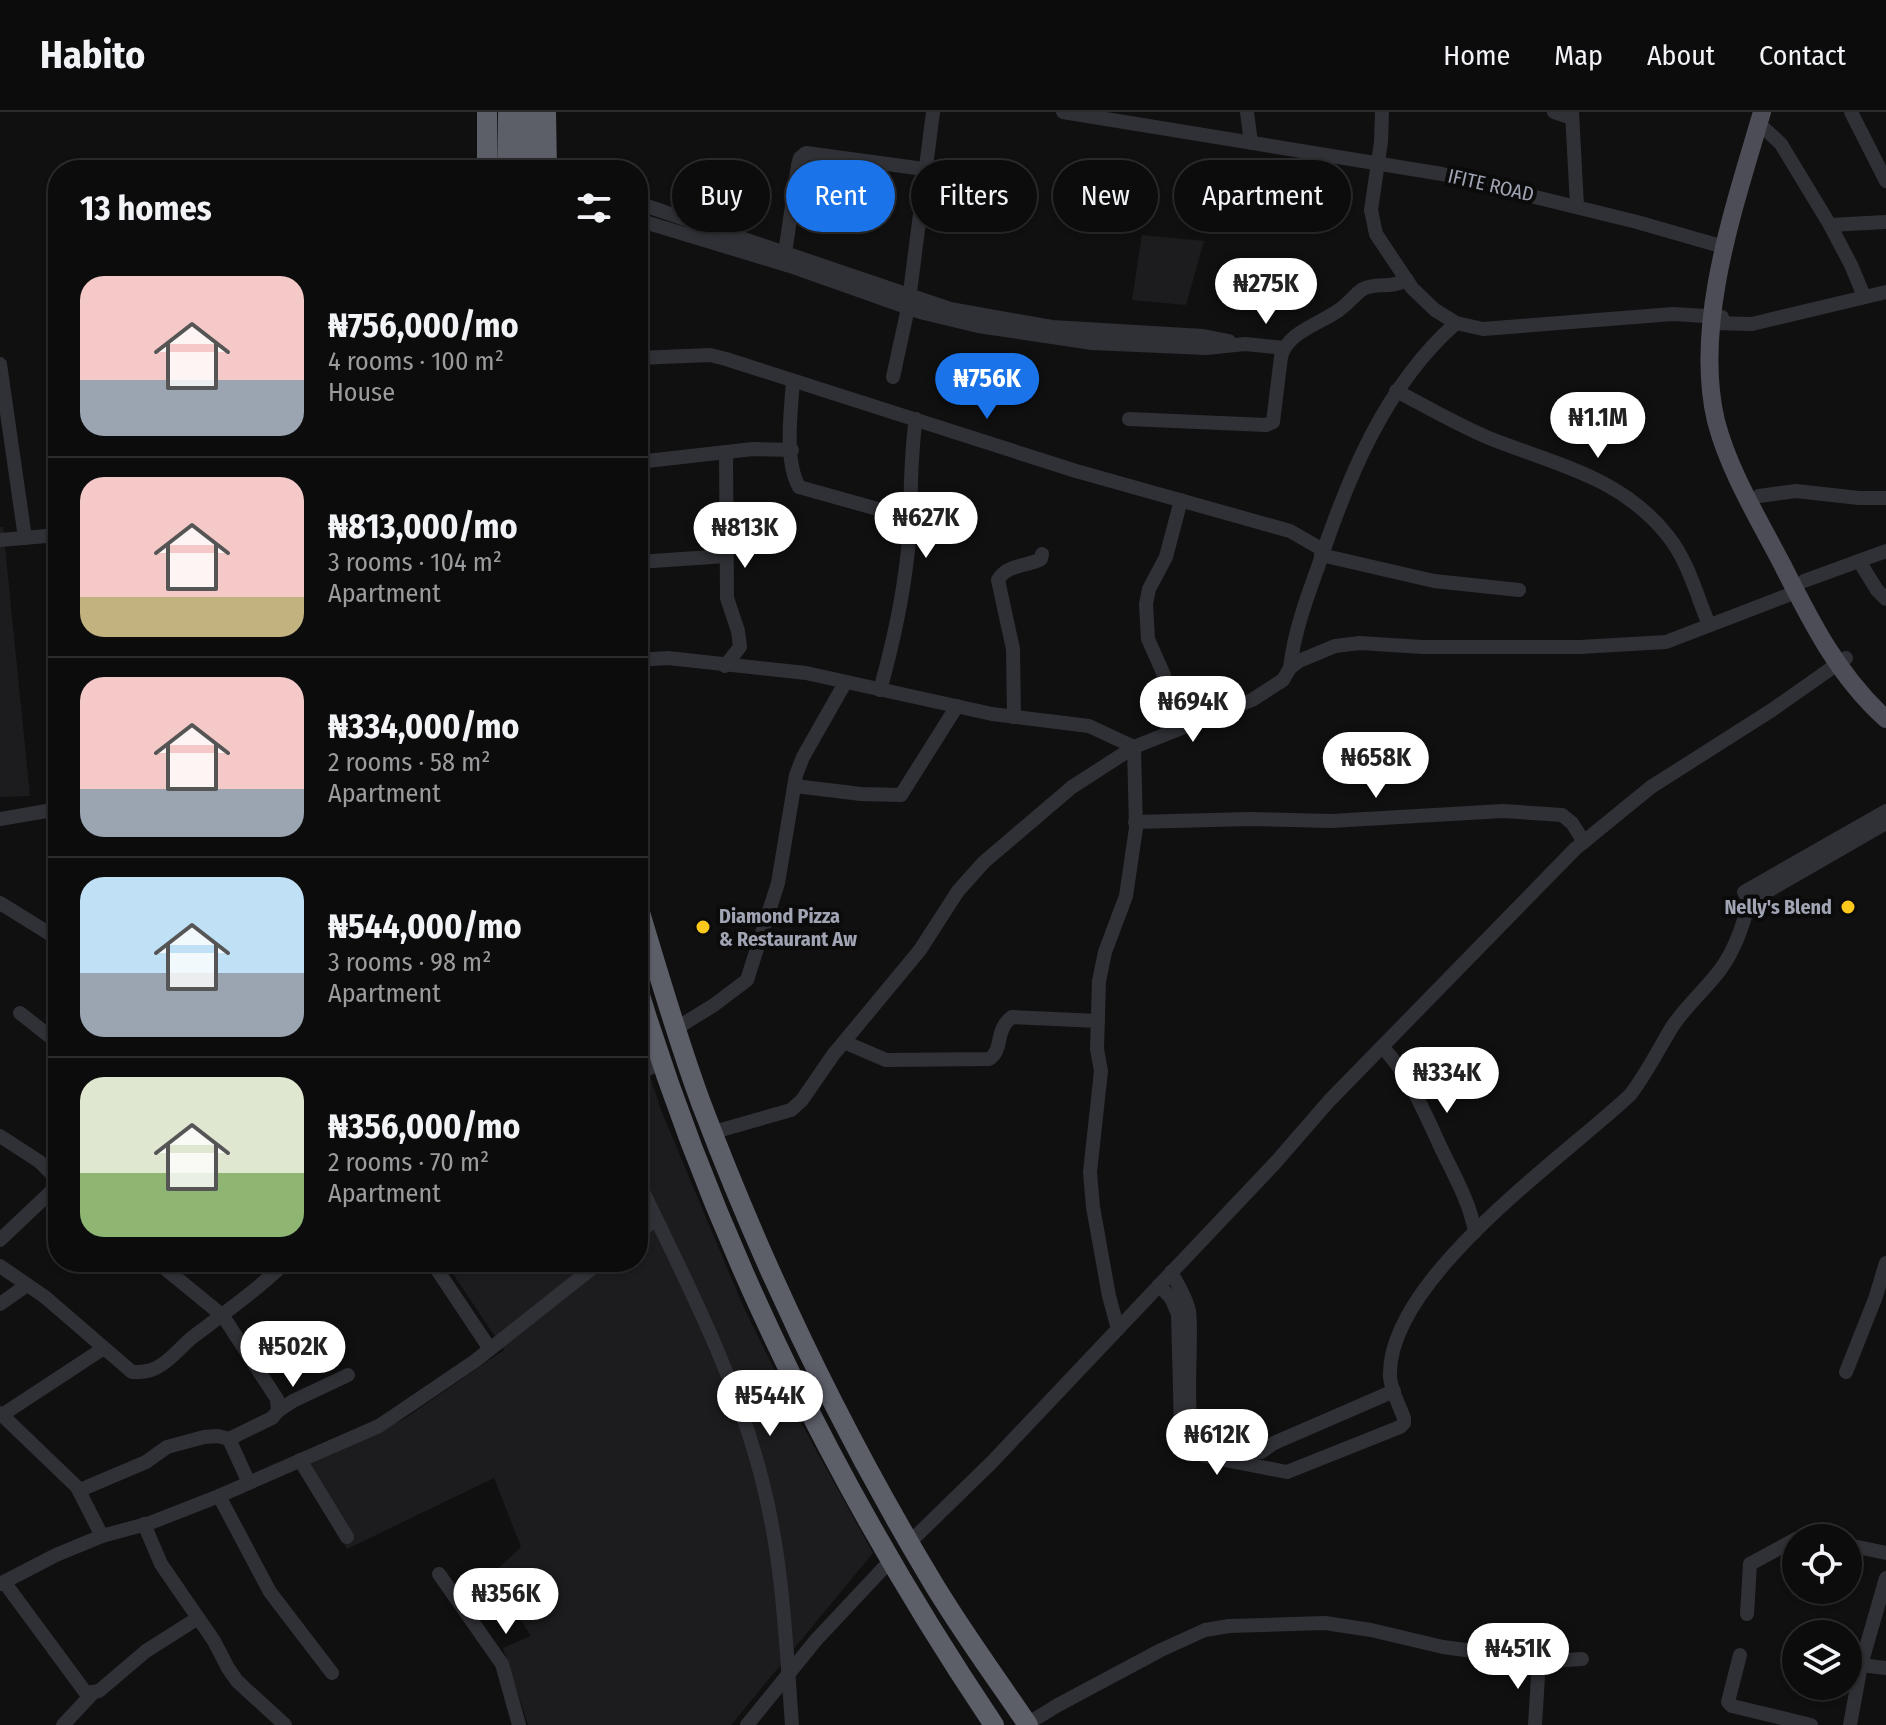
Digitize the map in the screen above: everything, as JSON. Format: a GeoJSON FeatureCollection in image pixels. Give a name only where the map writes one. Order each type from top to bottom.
{"type":"FeatureCollection","features":[{"type":"Feature","properties":{"kind":"highway"},"geometry":{"type":"LineString","coordinates":[[487,112],[487,160]]}},
{"type":"Feature","properties":{"kind":"highway"},"geometry":{"type":"LineString","coordinates":[[507,160],[508,112]]}},
{"type":"Feature","properties":{"kind":"highway"},"geometry":{"type":"LineString","coordinates":[[527,112],[527,160]]}},
{"type":"Feature","properties":{"kind":"highway"},"geometry":{"type":"LineString","coordinates":[[546,112],[547,160]]}},
{"type":"Feature","properties":{"kind":"highway"},"geometry":{"type":"LineString","coordinates":[[648,939],[675,1029],[714,1132],[766,1259],[818,1370],[910,1542],[961,1629],[1028,1725]]}},
{"type":"Feature","properties":{"kind":"highway"},"geometry":{"type":"LineString","coordinates":[[648,1021],[698,1165],[766,1320],[830,1449],[891,1560],[994,1725]]}},
{"type":"Feature","properties":{"kind":"main road"},"geometry":{"type":"LineString","coordinates":[[1765,118],[1724,247],[1711,391],[1723,444],[1862,697],[1886,719]]}},
{"type":"Feature","properties":{"kind":"main road"},"geometry":{"type":"LineString","coordinates":[[1765,118],[1734,238],[1717,320],[1719,387],[1731,437],[1800,586]]}},
{"type":"Feature","properties":{"kind":"main road"},"geometry":{"type":"LineString","coordinates":[[1841,661],[1886,704]]}},
{"type":"Feature","properties":{"kind":"street"},"geometry":{"type":"LineString","coordinates":[[925,160],[933,112]]}},
{"type":"Feature","properties":{"kind":"street","name":"IFITE ROAD"},"geometry":{"type":"LineString","coordinates":[[1063,112],[1096,114],[1442,174],[1577,206],[1724,247]]}},
{"type":"Feature","properties":{"kind":"street"},"geometry":{"type":"LineString","coordinates":[[1247,112],[1251,143]]}},
{"type":"Feature","properties":{"kind":"street"},"geometry":{"type":"LineString","coordinates":[[1382,112],[1371,210],[1376,234],[1407,280],[1435,310],[1456,323],[1483,329],[1502,329],[1673,314],[1752,324],[1886,292]]}},
{"type":"Feature","properties":{"kind":"street"},"geometry":{"type":"LineString","coordinates":[[1554,112],[1572,115],[1577,206]]}},
{"type":"Feature","properties":{"kind":"street"},"geometry":{"type":"LineString","coordinates":[[1851,112],[1886,181]]}},
{"type":"Feature","properties":{"kind":"street"},"geometry":{"type":"LineString","coordinates":[[1765,118],[1830,225],[1864,296]]}},
{"type":"Feature","properties":{"kind":"street"},"geometry":{"type":"LineString","coordinates":[[785,259],[798,165],[806,153],[911,167]]}},
{"type":"Feature","properties":{"kind":"street"},"geometry":{"type":"LineString","coordinates":[[648,207],[785,259],[978,326],[1092,343],[1206,348],[1245,344],[1284,348]]}},
{"type":"Feature","properties":{"kind":"street"},"geometry":{"type":"LineString","coordinates":[[1830,225],[1886,222]]}},
{"type":"Feature","properties":{"kind":"street"},"geometry":{"type":"LineString","coordinates":[[648,223],[785,259]]}},
{"type":"Feature","properties":{"kind":"street"},"geometry":{"type":"LineString","coordinates":[[893,377],[908,302],[916,232]]}},
{"type":"Feature","properties":{"kind":"street"},"geometry":{"type":"LineString","coordinates":[[1129,419],[1266,425],[1273,422],[1284,348],[1292,339],[1336,313],[1363,289],[1393,287],[1407,280]]}},
{"type":"Feature","properties":{"kind":"street"},"geometry":{"type":"LineString","coordinates":[[1290,668],[1293,642],[1322,552],[1386,406],[1411,369],[1456,323]]}},
{"type":"Feature","properties":{"kind":"street"},"geometry":{"type":"LineString","coordinates":[[648,358],[710,355],[1076,471],[1290,531],[1322,552],[1434,581],[1519,590]]}},
{"type":"Feature","properties":{"kind":"street"},"geometry":{"type":"LineString","coordinates":[[0,364],[25,538]]}},
{"type":"Feature","properties":{"kind":"street"},"geometry":{"type":"LineString","coordinates":[[793,381],[792,450],[794,478],[799,487],[910,518]]}},
{"type":"Feature","properties":{"kind":"street"},"geometry":{"type":"LineString","coordinates":[[1396,391],[1491,439],[1615,488],[1641,506],[1670,539],[1684,563],[1709,625]]}},
{"type":"Feature","properties":{"kind":"street"},"geometry":{"type":"LineString","coordinates":[[880,690],[904,584],[910,518],[911,447],[916,419]]}},
{"type":"Feature","properties":{"kind":"street"},"geometry":{"type":"LineString","coordinates":[[648,461],[753,449],[792,450]]}},
{"type":"Feature","properties":{"kind":"street"},"geometry":{"type":"LineString","coordinates":[[725,666],[740,647],[727,598],[726,452]]}},
{"type":"Feature","properties":{"kind":"street"},"geometry":{"type":"LineString","coordinates":[[1759,496],[1796,491],[1886,498]]}},
{"type":"Feature","properties":{"kind":"street"},"geometry":{"type":"LineString","coordinates":[[1174,730],[1164,675],[1148,639],[1145,622],[1149,589],[1166,557],[1181,500]]}},
{"type":"Feature","properties":{"kind":"street"},"geometry":{"type":"LineString","coordinates":[[0,540],[48,536]]}},
{"type":"Feature","properties":{"kind":"street"},"geometry":{"type":"LineString","coordinates":[[714,1132],[791,1110],[802,1100],[844,1042],[920,950],[958,891],[984,862],[1072,787],[1134,747],[1252,700],[1283,680],[1299,661],[1335,646],[1360,643],[1422,647],[1641,645],[1666,642],[1886,551]]}},
{"type":"Feature","properties":{"kind":"street"},"geometry":{"type":"LineString","coordinates":[[1014,717],[1013,649],[998,580],[1008,569],[1037,562],[1042,554]]}},
{"type":"Feature","properties":{"kind":"street"},"geometry":{"type":"LineString","coordinates":[[648,561],[726,556]]}},
{"type":"Feature","properties":{"kind":"street"},"geometry":{"type":"LineString","coordinates":[[1859,561],[1886,599]]}},
{"type":"Feature","properties":{"kind":"street"},"geometry":{"type":"LineString","coordinates":[[648,659],[668,658],[806,673],[1014,717],[1089,726],[1134,747]]}},
{"type":"Feature","properties":{"kind":"street"},"geometry":{"type":"LineString","coordinates":[[910,1542],[992,1462],[1501,923],[1584,842],[1651,787],[1772,710],[1841,661]]}},
{"type":"Feature","properties":{"kind":"street"},"geometry":{"type":"LineString","coordinates":[[675,1029],[747,980],[778,883],[796,775],[845,683]]}},
{"type":"Feature","properties":{"kind":"street"},"geometry":{"type":"LineString","coordinates":[[795,786],[901,795],[957,706]]}},
{"type":"Feature","properties":{"kind":"street"},"geometry":{"type":"LineString","coordinates":[[1118,1329],[1096,1222],[1090,1172],[1101,1071],[1097,1049],[1099,981],[1105,952],[1126,896],[1135,822],[1134,747]]}},
{"type":"Feature","properties":{"kind":"street"},"geometry":{"type":"LineString","coordinates":[[0,819],[48,811]]}},
{"type":"Feature","properties":{"kind":"street"},"geometry":{"type":"LineString","coordinates":[[1135,822],[1250,819],[1331,821],[1503,811],[1562,815],[1572,823],[1584,842]]}},
{"type":"Feature","properties":{"kind":"street"},"geometry":{"type":"LineString","coordinates":[[1159,1285],[1171,1298],[1178,1314],[1181,1428],[1184,1439],[1196,1451],[1205,1456],[1287,1472],[1400,1427],[1404,1423],[1390,1379],[1392,1360],[1408,1313],[1423,1289],[1475,1232],[1630,1095],[1648,1072],[1673,1025],[1721,969],[1739,935],[1747,897],[1886,811]]}},
{"type":"Feature","properties":{"kind":"street"},"geometry":{"type":"LineString","coordinates":[[1747,897],[1886,823]]}},
{"type":"Feature","properties":{"kind":"street"},"geometry":{"type":"LineString","coordinates":[[0,903],[48,933]]}},
{"type":"Feature","properties":{"kind":"street"},"geometry":{"type":"LineString","coordinates":[[20,1013],[48,1035]]}},
{"type":"Feature","properties":{"kind":"street"},"geometry":{"type":"LineString","coordinates":[[844,1042],[886,1060],[989,1059],[997,1053],[1002,1026],[1012,1017],[1098,1021]]}},
{"type":"Feature","properties":{"kind":"street"},"geometry":{"type":"LineString","coordinates":[[1382,1047],[1406,1076],[1472,1212],[1475,1232]]}},
{"type":"Feature","properties":{"kind":"street"},"geometry":{"type":"LineString","coordinates":[[648,1069],[661,1062]]}},
{"type":"Feature","properties":{"kind":"street"},"geometry":{"type":"LineString","coordinates":[[0,1136],[40,1162],[48,1171]]}},
{"type":"Feature","properties":{"kind":"street"},"geometry":{"type":"LineString","coordinates":[[0,1240],[48,1193]]}},
{"type":"Feature","properties":{"kind":"street"},"geometry":{"type":"LineString","coordinates":[[648,1202],[730,1384],[763,1483],[776,1557],[792,1725]]}},
{"type":"Feature","properties":{"kind":"street"},"geometry":{"type":"LineString","coordinates":[[1472,1212],[1489,1219]]}},
{"type":"Feature","properties":{"kind":"street"},"geometry":{"type":"LineString","coordinates":[[648,1225],[656,1219]]}},
{"type":"Feature","properties":{"kind":"street"},"geometry":{"type":"LineString","coordinates":[[1846,1372],[1886,1263]]}},
{"type":"Feature","properties":{"kind":"street"},"geometry":{"type":"LineString","coordinates":[[0,1266],[45,1297],[132,1372],[156,1369],[274,1272]]}},
{"type":"Feature","properties":{"kind":"street"},"geometry":{"type":"LineString","coordinates":[[169,1272],[223,1316],[277,1399],[278,1411]]}},
{"type":"Feature","properties":{"kind":"street"},"geometry":{"type":"LineString","coordinates":[[439,1272],[490,1349]]}},
{"type":"Feature","properties":{"kind":"street"},"geometry":{"type":"LineString","coordinates":[[92,1694],[86,1693],[2,1583],[56,1555],[219,1496],[379,1426],[490,1349],[587,1272]]}},
{"type":"Feature","properties":{"kind":"street"},"geometry":{"type":"LineString","coordinates":[[1171,1272],[1186,1297],[1190,1315],[1190,1414],[1192,1432],[1197,1440],[1209,1446],[1261,1452],[1274,1443],[1394,1391]]}},
{"type":"Feature","properties":{"kind":"street"},"geometry":{"type":"LineString","coordinates":[[0,1304],[27,1285]]}},
{"type":"Feature","properties":{"kind":"street"},"geometry":{"type":"LineString","coordinates":[[102,1536],[80,1490],[1,1414],[104,1348]]}},
{"type":"Feature","properties":{"kind":"street"},"geometry":{"type":"LineString","coordinates":[[80,1490],[146,1462],[167,1447],[204,1437],[229,1439],[272,1418],[293,1401],[348,1375]]}},
{"type":"Feature","properties":{"kind":"street"},"geometry":{"type":"LineString","coordinates":[[229,1439],[249,1483]]}},
{"type":"Feature","properties":{"kind":"street"},"geometry":{"type":"LineString","coordinates":[[300,1460],[347,1537]]}},
{"type":"Feature","properties":{"kind":"street"},"geometry":{"type":"LineString","coordinates":[[219,1496],[270,1592],[332,1673]]}},
{"type":"Feature","properties":{"kind":"street"},"geometry":{"type":"LineString","coordinates":[[144,1524],[161,1564],[237,1681],[285,1725]]}},
{"type":"Feature","properties":{"kind":"street"},"geometry":{"type":"LineString","coordinates":[[1747,1614],[1750,1564],[1782,1547]]}},
{"type":"Feature","properties":{"kind":"street"},"geometry":{"type":"LineString","coordinates":[[1862,1548],[1886,1553]]}},
{"type":"Feature","properties":{"kind":"street"},"geometry":{"type":"LineString","coordinates":[[747,1725],[841,1611],[891,1560]]}},
{"type":"Feature","properties":{"kind":"street"},"geometry":{"type":"LineString","coordinates":[[439,1574],[502,1664],[519,1725]]}},
{"type":"Feature","properties":{"kind":"street"},"geometry":{"type":"LineString","coordinates":[[1862,1662],[1886,1578]]}},
{"type":"Feature","properties":{"kind":"street"},"geometry":{"type":"LineString","coordinates":[[63,1725],[92,1694],[146,1651],[198,1618]]}},
{"type":"Feature","properties":{"kind":"street"},"geometry":{"type":"LineString","coordinates":[[1028,1725],[1058,1705],[1161,1650],[1205,1630],[1229,1626],[1325,1623],[1443,1647],[1539,1660],[1582,1659]]}},
{"type":"Feature","properties":{"kind":"street"},"geometry":{"type":"LineString","coordinates":[[1740,1655],[1728,1702],[1732,1706],[1811,1725]]}},
{"type":"Feature","properties":{"kind":"street"},"geometry":{"type":"LineString","coordinates":[[1535,1725],[1539,1660]]}},
{"type":"Feature","properties":{"kind":"street"},"geometry":{"type":"LineString","coordinates":[[1862,1665],[1886,1668]]}},
{"type":"Feature","properties":{"kind":"street"},"geometry":{"type":"LineString","coordinates":[[1850,1725],[1855,1700]]}},
{"type":"Feature","properties":{"kind":"shaded area"},"geometry":{"type":"Polygon","coordinates":[[[1142,235],[1204,241],[1186,305],[1132,300],[1142,235]]]}},
{"type":"Feature","properties":{"kind":"shaded area"},"geometry":{"type":"Polygon","coordinates":[[[0,527],[3,527],[30,796],[0,797],[0,527]]]}},
{"type":"Feature","properties":{"kind":"shaded area"},"geometry":{"type":"Polygon","coordinates":[[[648,1070],[661,1110],[743,1306],[800,1421],[873,1553],[731,1725],[528,1725],[503,1648],[531,1636],[491,1575],[521,1547],[494,1478],[347,1549],[299,1469],[404,1419],[504,1350],[452,1272],[648,1272],[648,1070]]]}},
{"type":"Feature","properties":{"kind":"place","name":"Nelly's Blend"},"geometry":{"type":"Point","coordinates":[1848,907]}},
{"type":"Feature","properties":{"kind":"place","name":"Diamond Pizza & Restaurant Aw"},"geometry":{"type":"Point","coordinates":[703,927]}}]}
